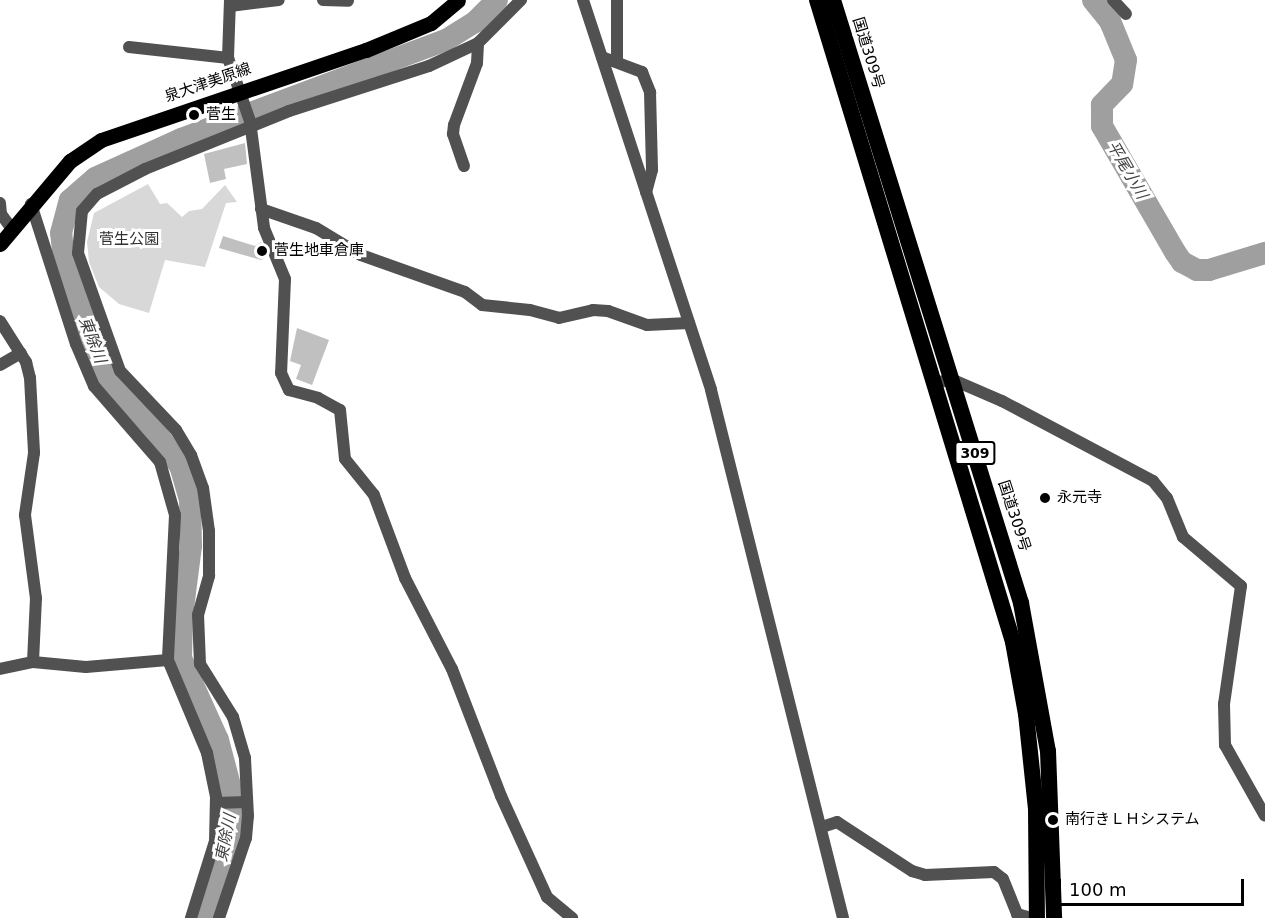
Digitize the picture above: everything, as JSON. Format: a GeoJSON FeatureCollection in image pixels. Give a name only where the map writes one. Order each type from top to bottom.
{"type":"FeatureCollection","features":[{"type":"Feature","properties":{"kind":"highway","name":"国道309号"},"geometry":{"type":"LineString","coordinates":[[817,0],[944,381],[1009,559],[1041,696],[1053,806],[1054,918]]}},
{"type":"Feature","properties":{"kind":"highway","name":"国道309号"},"geometry":{"type":"LineString","coordinates":[[833,0],[944,381],[1015,653],[1026,714],[1036,809],[1037,918]]}},
{"type":"Feature","properties":{"kind":"main road","name":"泉大津美原線"},"geometry":{"type":"LineString","coordinates":[[0,244],[70,160],[101,140],[240,94],[417,30],[459,0]]}},
{"type":"Feature","properties":{"kind":"street"},"geometry":{"type":"LineString","coordinates":[[279,0],[230,3],[228,58],[251,124],[261,209],[285,279],[280,364],[289,390],[318,398],[340,410],[345,459],[374,495],[405,578],[452,669],[501,795],[547,897],[572,918]]}},
{"type":"Feature","properties":{"kind":"street"},"geometry":{"type":"LineString","coordinates":[[323,0],[348,1]]}},
{"type":"Feature","properties":{"kind":"street"},"geometry":{"type":"LineString","coordinates":[[219,918],[246,838],[247,802],[245,758],[233,717],[200,664],[198,615],[209,576],[209,531],[203,488],[191,455],[176,430],[120,371],[78,253],[78,225],[82,211],[97,194],[145,169],[251,124],[429,66],[478,43],[521,0]]}},
{"type":"Feature","properties":{"kind":"street"},"geometry":{"type":"LineString","coordinates":[[583,0],[711,390],[843,918]]}},
{"type":"Feature","properties":{"kind":"street"},"geometry":{"type":"LineString","coordinates":[[617,0],[617,61]]}},
{"type":"Feature","properties":{"kind":"street"},"geometry":{"type":"LineString","coordinates":[[1113,0],[1126,14]]}},
{"type":"Feature","properties":{"kind":"street"},"geometry":{"type":"LineString","coordinates":[[464,166],[453,134],[454,125],[477,63],[478,43]]}},
{"type":"Feature","properties":{"kind":"street"},"geometry":{"type":"LineString","coordinates":[[129,47],[228,58]]}},
{"type":"Feature","properties":{"kind":"street"},"geometry":{"type":"LineString","coordinates":[[602,57],[642,72],[650,92],[652,170],[646,192]]}},
{"type":"Feature","properties":{"kind":"street"},"geometry":{"type":"LineString","coordinates":[[0,203],[2,214],[12,230]]}},
{"type":"Feature","properties":{"kind":"street"},"geometry":{"type":"LineString","coordinates":[[31,204],[76,344],[94,386],[160,462],[169,485],[176,515],[168,660],[207,753],[216,803],[215,841],[191,918]]}},
{"type":"Feature","properties":{"kind":"street"},"geometry":{"type":"LineString","coordinates":[[261,209],[316,228],[361,255],[465,292],[482,305],[530,310],[560,318],[593,310],[608,311],[647,325],[689,322]]}},
{"type":"Feature","properties":{"kind":"street"},"geometry":{"type":"LineString","coordinates":[[0,321],[21,353],[30,378],[34,453],[25,515],[36,598],[33,662]]}},
{"type":"Feature","properties":{"kind":"street"},"geometry":{"type":"LineString","coordinates":[[0,365],[21,353]]}},
{"type":"Feature","properties":{"kind":"street"},"geometry":{"type":"LineString","coordinates":[[944,381],[1002,400],[1153,481],[1167,498],[1182,537],[1241,586],[1224,704],[1225,745],[1265,816]]}},
{"type":"Feature","properties":{"kind":"street"},"geometry":{"type":"LineString","coordinates":[[0,669],[33,662],[86,667],[168,660]]}},
{"type":"Feature","properties":{"kind":"street"},"geometry":{"type":"LineString","coordinates":[[216,803],[247,802]]}},
{"type":"Feature","properties":{"kind":"street"},"geometry":{"type":"LineString","coordinates":[[822,827],[837,822],[912,871],[925,875],[994,872],[1003,879],[1017,916],[1031,918]]}},
{"type":"Feature","properties":{"kind":"green space","name":"菅生公園"},"geometry":{"type":"Polygon","coordinates":[[[148,184],[160,204],[167,203],[182,217],[189,211],[202,209],[225,185],[237,202],[226,203],[205,267],[165,260],[149,313],[119,304],[99,287],[89,262],[87,242],[94,213],[148,184]]]}},
{"type":"Feature","properties":{"kind":"building"},"geometry":{"type":"Polygon","coordinates":[[[245,143],[247,164],[224,169],[226,179],[210,183],[204,154],[245,143]]]}},
{"type":"Feature","properties":{"kind":"building"},"geometry":{"type":"Polygon","coordinates":[[[223,236],[255,246],[261,242],[267,257],[261,260],[219,248],[223,236]]]}},
{"type":"Feature","properties":{"kind":"building"},"geometry":{"type":"Polygon","coordinates":[[[297,328],[329,340],[312,385],[296,379],[301,365],[290,361],[297,328]]]}},
{"type":"Feature","properties":{"kind":"waterway","name":"東除川"},"geometry":{"type":"LineString","coordinates":[[206,918],[229,841],[232,813],[231,789],[218,740],[181,658],[182,616],[191,546],[190,500],[180,466],[154,429],[108,380],[88,332],[64,260],[61,233],[70,200],[95,178],[181,139],[446,40],[475,22],[497,0]]}},
{"type":"Feature","properties":{"kind":"waterway","name":"平尾小川"},"geometry":{"type":"LineString","coordinates":[[1093,0],[1110,21],[1126,60],[1122,84],[1102,105],[1102,126],[1175,252],[1182,262],[1197,270],[1209,270],[1265,253]]}},
{"type":"Feature","properties":{"kind":"place","name":"菅生"},"geometry":{"type":"Point","coordinates":[194,115]}},
{"type":"Feature","properties":{"kind":"place","name":"菅生地車倉庫"},"geometry":{"type":"Point","coordinates":[262,251]}},
{"type":"Feature","properties":{"kind":"place","name":"永元寺"},"geometry":{"type":"Point","coordinates":[1045,498]}},
{"type":"Feature","properties":{"kind":"place","name":"南行きＬＨシステム"},"geometry":{"type":"Point","coordinates":[1053,820]}}]}
